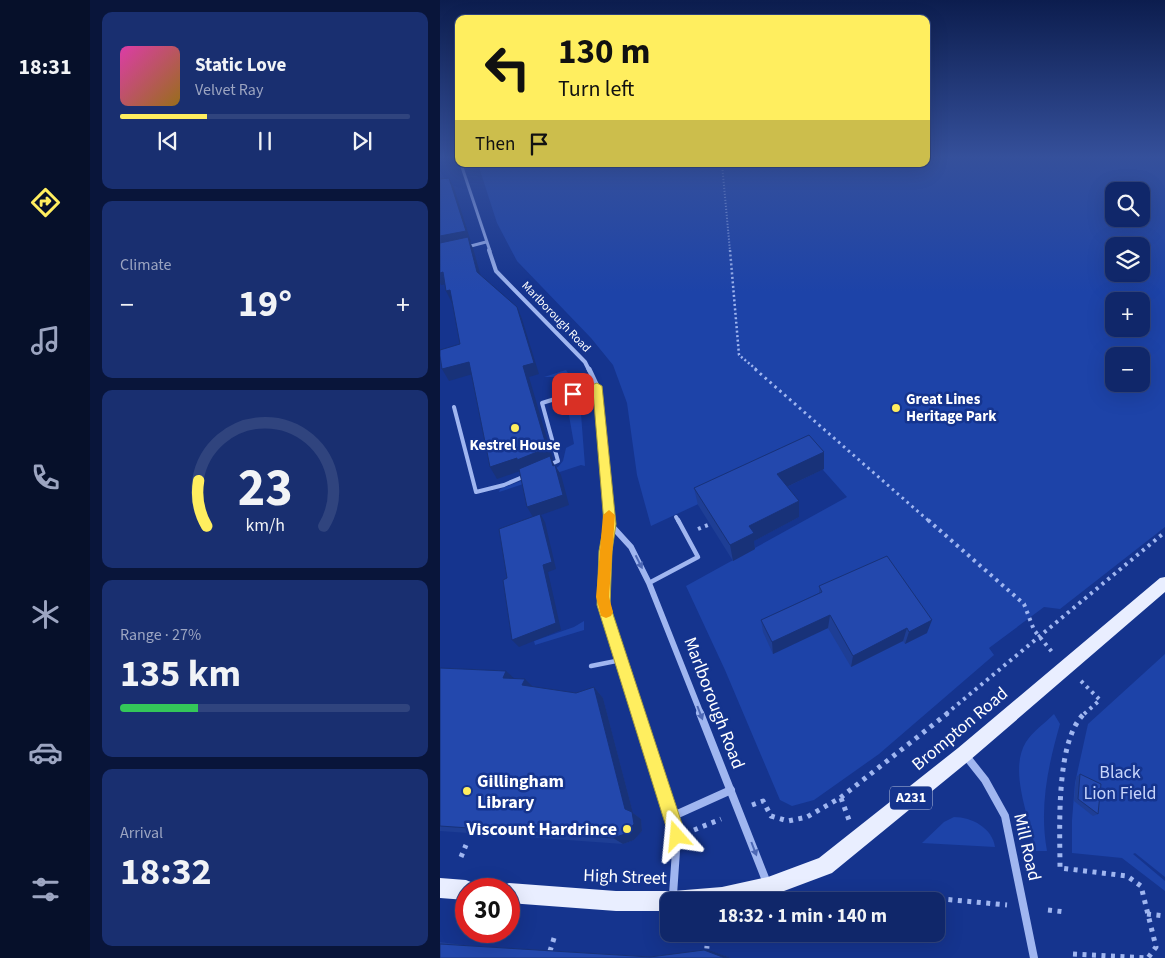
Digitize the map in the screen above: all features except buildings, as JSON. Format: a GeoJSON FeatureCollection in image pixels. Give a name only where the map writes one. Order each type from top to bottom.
{"type":"FeatureCollection","features":[{"type":"Feature","properties":{"kind":"main road","name":"Brompton Road"},"geometry":{"type":"LineString","coordinates":[[768,887],[825,866],[964,754],[1165,583]]}},
{"type":"Feature","properties":{"kind":"main road","name":"High Street"},"geometry":{"type":"LineString","coordinates":[[745,892],[768,887]]}},
{"type":"Feature","properties":{"kind":"main road"},"geometry":{"type":"LineString","coordinates":[[440,888],[455,889]]}},
{"type":"Feature","properties":{"kind":"main road","name":"High Street"},"geometry":{"type":"LineString","coordinates":[[520,894],[616,901],[660,901]]}},
{"type":"Feature","properties":{"kind":"street","name":"Marlborough Road"},"geometry":{"type":"LineString","coordinates":[[473,202],[496,271],[585,362],[597,386],[610,524],[603,597],[677,836],[674,892]]}},
{"type":"Feature","properties":{"kind":"street"},"geometry":{"type":"LineString","coordinates":[[458,248],[486,242]]}},
{"type":"Feature","properties":{"kind":"street","name":"Marlborough Road"},"geometry":{"type":"LineString","coordinates":[[610,524],[631,547],[649,583],[768,887]]}},
{"type":"Feature","properties":{"kind":"street","name":"Mill Road"},"geometry":{"type":"LineString","coordinates":[[964,754],[985,780],[1005,816],[1034,958]]}},
{"type":"Feature","properties":{"kind":"street","name":"Marlborough Road"},"geometry":{"type":"LineString","coordinates":[[671,817],[731,790]]}},
{"type":"Feature","properties":{"kind":"lane"},"geometry":{"type":"LineString","coordinates":[[540,469],[558,461],[542,403],[597,386]]}},
{"type":"Feature","properties":{"kind":"lane"},"geometry":{"type":"LineString","coordinates":[[454,407],[476,492],[504,485],[531,473]]}},
{"type":"Feature","properties":{"kind":"lane"},"geometry":{"type":"LineString","coordinates":[[649,583],[698,557],[676,517]]}},
{"type":"Feature","properties":{"kind":"lane"},"geometry":{"type":"LineString","coordinates":[[591,666],[621,660]]}},
{"type":"Feature","properties":{"kind":"path"},"geometry":{"type":"LineString","coordinates":[[725,202],[739,355],[1024,604],[1039,639],[1048,648]]}},
{"type":"Feature","properties":{"kind":"path"},"geometry":{"type":"LineString","coordinates":[[687,535],[721,519]]}},
{"type":"Feature","properties":{"kind":"path","name":"Brompton Road"},"geometry":{"type":"LineString","coordinates":[[751,806],[763,800],[771,816],[788,821],[807,817],[840,798],[1039,639],[1165,532]]}},
{"type":"Feature","properties":{"kind":"path","name":"Mill Road"},"geometry":{"type":"LineString","coordinates":[[1086,686],[1100,700],[1079,718],[1073,728],[1059,789],[1060,868],[1127,876],[1141,886],[1147,914]]}},
{"type":"Feature","properties":{"kind":"path"},"geometry":{"type":"LineString","coordinates":[[694,830],[721,819]]}},
{"type":"Feature","properties":{"kind":"path"},"geometry":{"type":"LineString","coordinates":[[461,857],[466,845]]}},
{"type":"Feature","properties":{"kind":"path"},"geometry":{"type":"LineString","coordinates":[[945,900],[1007,906]]}},
{"type":"Feature","properties":{"kind":"path"},"geometry":{"type":"LineString","coordinates":[[1048,910],[1066,912]]}},
{"type":"Feature","properties":{"kind":"path"},"geometry":{"type":"LineString","coordinates":[[1074,954],[1148,958],[1156,947],[1147,914],[1165,916]]}},
{"type":"Feature","properties":{"kind":"path"},"geometry":{"type":"LineString","coordinates":[[550,951],[555,936]]}},
{"type":"Feature","properties":{"kind":"path"},"geometry":{"type":"LineString","coordinates":[[706,958],[707,946]]}},
{"type":"Feature","properties":{"kind":"green space","name":"Great Lines Heritage Park"},"geometry":{"type":"Polygon","coordinates":[[[490,202],[1105,202],[1105,227],[1150,227],[1150,202],[1165,202],[1165,527],[1060,609],[1044,607],[989,648],[994,655],[879,754],[814,800],[792,806],[780,800],[725,670],[686,586],[847,497],[808,453],[651,526],[637,475],[627,403],[613,365],[591,338],[517,261],[497,223],[490,202]]]}},
{"type":"Feature","properties":{"kind":"green space"},"geometry":{"type":"Polygon","coordinates":[[[566,370],[575,384],[574,387],[564,390],[559,387],[558,377],[544,377],[566,370]]]}},
{"type":"Feature","properties":{"kind":"green space"},"geometry":{"type":"Polygon","coordinates":[[[578,399],[585,466],[581,465],[499,492],[500,489],[558,467],[563,461],[566,448],[574,444],[567,404],[578,399]]]}},
{"type":"Feature","properties":{"kind":"green space"},"geometry":{"type":"Polygon","coordinates":[[[584,621],[584,630],[535,645],[534,641],[574,627],[584,621]]]}},
{"type":"Feature","properties":{"kind":"green space","name":"Black Lion Field"},"geometry":{"type":"Polygon","coordinates":[[[1165,654],[1165,877],[1135,853],[1133,854],[1165,881],[1165,891],[1122,858],[1072,853],[1072,820],[1075,783],[1088,724],[1165,654]]]}},
{"type":"Feature","properties":{"kind":"green space"},"geometry":{"type":"Polygon","coordinates":[[[1054,714],[1060,724],[1052,755],[1044,803],[1047,851],[1036,851],[1022,795],[1019,767],[1021,754],[1026,742],[1054,714]]]}},
{"type":"Feature","properties":{"kind":"green space"},"geometry":{"type":"Polygon","coordinates":[[[954,817],[968,819],[980,825],[990,834],[995,847],[922,843],[944,822],[954,817]]]}},
{"type":"Feature","properties":{"kind":"slow traffic"},"geometry":{"type":"LineString","coordinates":[[606,612],[603,597],[610,524],[609,515]]}},
{"type":"Feature","properties":{"kind":"place","name":"Great Lines Heritage Park"},"geometry":{"type":"Point","coordinates":[896,408]}},
{"type":"Feature","properties":{"kind":"place","name":"Kestrel House"},"geometry":{"type":"Point","coordinates":[515,428]}},
{"type":"Feature","properties":{"kind":"place","name":"Gillingham Library"},"geometry":{"type":"Point","coordinates":[467,791]}},
{"type":"Feature","properties":{"kind":"place","name":"Viscount Hardrince"},"geometry":{"type":"Point","coordinates":[627,829]}},
{"type":"Feature","properties":{"kind":"route"},"geometry":{"type":"LineString","coordinates":[[573,394],[597,386],[602,416],[610,524],[606,551],[604,605],[677,836]]}}]}
